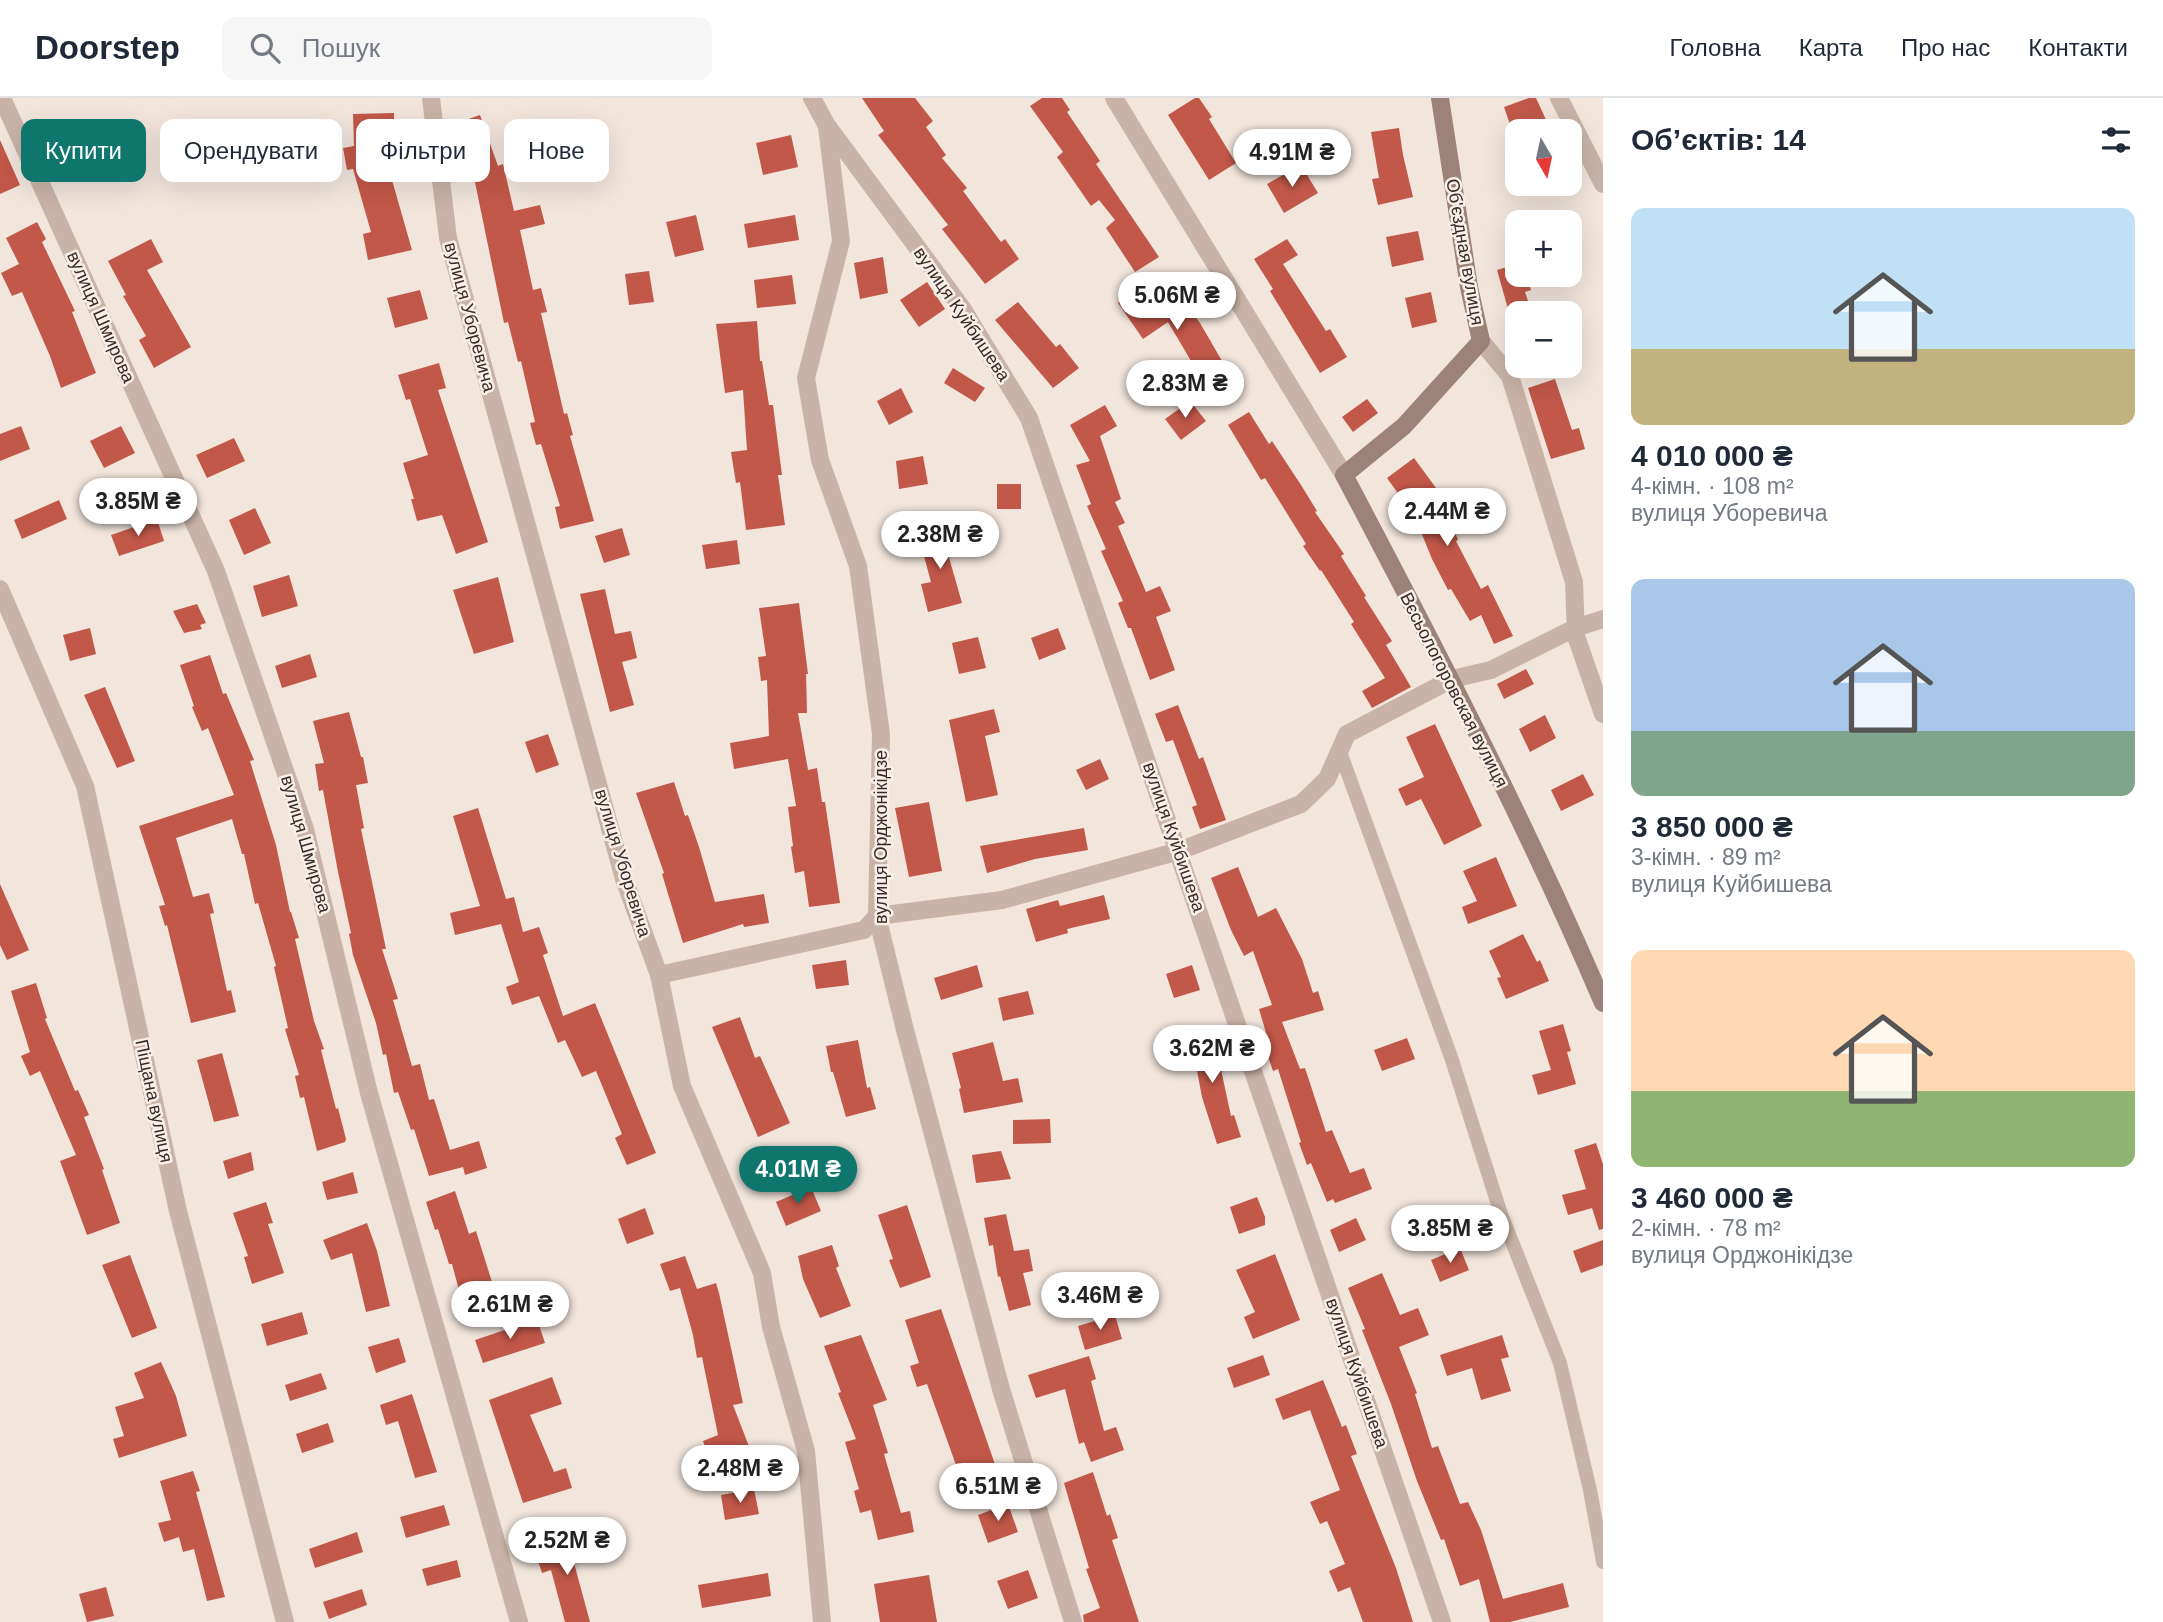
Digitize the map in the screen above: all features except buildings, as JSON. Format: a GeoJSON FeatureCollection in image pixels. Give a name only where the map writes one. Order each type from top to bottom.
{"type":"FeatureCollection","features":[{"type":"Feature","properties":{"kind":"street","name":"вулиця Шмирова"},"geometry":{"type":"LineString","coordinates":[[2,98],[216,570],[301,816],[369,1093],[519,1622]]}},
{"type":"Feature","properties":{"kind":"street","name":"вулиця Уборевича"},"geometry":{"type":"LineString","coordinates":[[431,98],[448,237],[624,879],[659,975],[682,1086],[762,1273],[771,1327],[806,1451],[821,1622]]}},
{"type":"Feature","properties":{"kind":"street","name":"вулиця Куйбишева"},"geometry":{"type":"LineString","coordinates":[[812,98],[827,124],[962,307],[1029,418],[1442,1622]]}},
{"type":"Feature","properties":{"kind":"street","name":"Вєсьологоровская вулиця"},"geometry":{"type":"LineString","coordinates":[[1114,98],[1344,475],[1452,679],[1575,937],[1603,1003]]}},
{"type":"Feature","properties":{"kind":"street","name":"Об'єздная вулиця"},"geometry":{"type":"LineString","coordinates":[[1344,475],[1404,426],[1481,341],[1469,286],[1440,98]]}},
{"type":"Feature","properties":{"kind":"street"},"geometry":{"type":"LineString","coordinates":[[1559,98],[1603,184]]}},
{"type":"Feature","properties":{"kind":"street","name":"вулиця Орджонікідзе"},"geometry":{"type":"LineString","coordinates":[[827,124],[841,241],[806,378],[820,460],[858,566],[881,734],[877,916],[1001,1389],[1073,1622]]}},
{"type":"Feature","properties":{"kind":"street"},"geometry":{"type":"LineString","coordinates":[[1481,341],[1510,376],[1574,582],[1575,628],[1603,714]]}},
{"type":"Feature","properties":{"kind":"street","name":"Піщана вулиця"},"geometry":{"type":"LineString","coordinates":[[0,589],[85,786],[178,1212],[285,1622]]}},
{"type":"Feature","properties":{"kind":"street"},"geometry":{"type":"LineString","coordinates":[[659,975],[864,930],[877,916],[1002,900],[1179,851],[1301,804],[1327,779],[1348,734],[1452,679],[1491,670],[1575,628],[1603,619]]}},
{"type":"Feature","properties":{"kind":"lane"},"geometry":{"type":"LineString","coordinates":[[1339,749],[1451,1057],[1501,1214],[1560,1363],[1590,1490],[1603,1562]]}}]}
